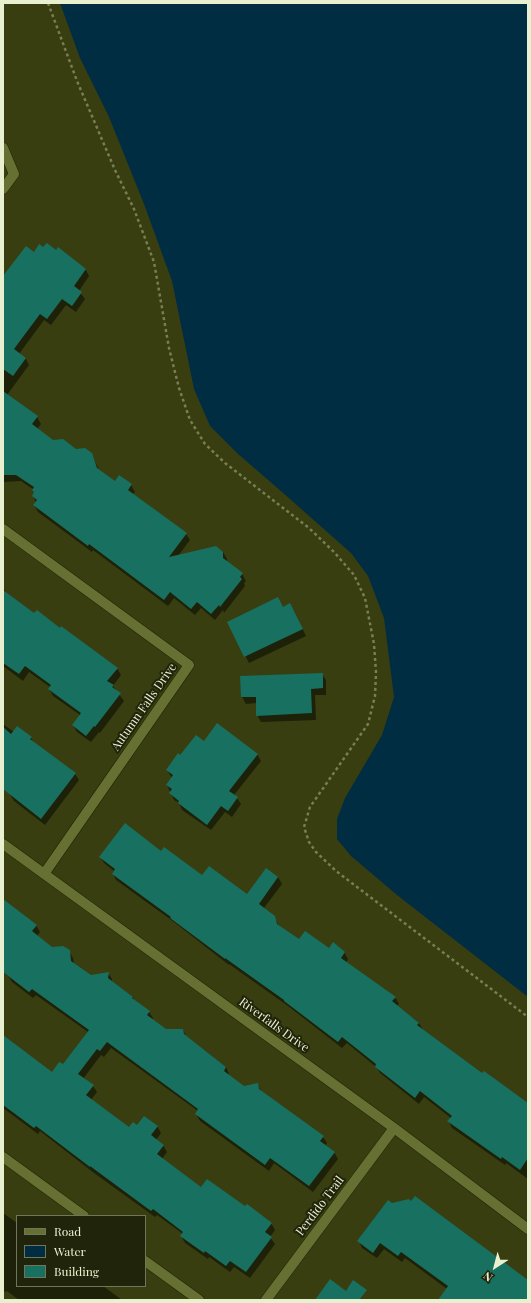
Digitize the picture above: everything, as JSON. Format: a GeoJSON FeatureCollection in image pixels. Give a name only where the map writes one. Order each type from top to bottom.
{"type":"FeatureCollection","features":[{"type":"Feature","properties":{"kind":"street"},"geometry":{"type":"LineString","coordinates":[[3,148],[14,174],[3,189]]}},
{"type":"Feature","properties":{"kind":"street","name":"Autumn Falls Drive"},"geometry":{"type":"LineString","coordinates":[[3,529],[189,665],[44,874]]}},
{"type":"Feature","properties":{"kind":"street","name":"Riverfalls Drive"},"geometry":{"type":"LineString","coordinates":[[3,844],[394,1128],[528,1229]]}},
{"type":"Feature","properties":{"kind":"street","name":"Perdido Trail"},"geometry":{"type":"LineString","coordinates":[[266,1300],[394,1128]]}},
{"type":"Feature","properties":{"kind":"street"},"geometry":{"type":"LineString","coordinates":[[3,1157],[83,1215]]}},
{"type":"Feature","properties":{"kind":"street"},"geometry":{"type":"LineString","coordinates":[[146,1262],[199,1300]]}},
{"type":"Feature","properties":{"kind":"path"},"geometry":{"type":"LineString","coordinates":[[48,3],[77,81],[115,170],[134,209],[154,262],[169,348],[179,388],[190,420],[205,444],[225,463],[309,528],[354,575],[365,598],[374,644],[376,672],[375,696],[368,724],[310,807],[304,827],[309,842],[316,852],[336,871],[528,1017]]}},
{"type":"Feature","properties":{"kind":"water"},"geometry":{"type":"Polygon","coordinates":[[[60,3],[528,3],[528,997],[397,895],[351,856],[337,839],[337,819],[345,798],[382,735],[394,697],[384,618],[368,576],[351,553],[238,454],[210,426],[194,389],[172,281],[144,204],[109,117],[80,58],[60,3]]]}},
{"type":"Feature","properties":{"kind":"building"},"geometry":{"type":"Polygon","coordinates":[[[47,243],[56,250],[58,247],[86,269],[74,286],[82,292],[72,306],[62,299],[47,319],[40,314],[14,349],[26,358],[13,376],[3,369],[3,276],[26,246],[34,252],[39,244],[43,247],[47,243]]]}},
{"type":"Feature","properties":{"kind":"building"},"geometry":{"type":"Polygon","coordinates":[[[3,391],[38,416],[32,424],[53,440],[63,439],[76,449],[85,448],[92,453],[97,468],[115,481],[119,475],[132,484],[128,490],[187,533],[169,557],[216,546],[223,552],[223,558],[243,573],[240,577],[242,579],[220,607],[219,605],[211,614],[197,602],[191,609],[170,592],[164,600],[89,544],[88,546],[33,505],[37,500],[32,496],[34,492],[32,490],[34,487],[16,475],[3,475],[3,391]]]}},
{"type":"Feature","properties":{"kind":"building"},"geometry":{"type":"Polygon","coordinates":[[[3,590],[34,613],[37,610],[60,628],[61,626],[118,668],[107,681],[114,685],[112,687],[121,693],[95,727],[94,726],[86,736],[72,725],[81,713],[48,689],[51,685],[25,666],[19,674],[3,663],[3,590]]]}},
{"type":"Feature","properties":{"kind":"building"},"geometry":{"type":"Polygon","coordinates":[[[278,597],[283,607],[290,603],[303,629],[244,657],[227,622],[278,597]]]}},
{"type":"Feature","properties":{"kind":"building"},"geometry":{"type":"Polygon","coordinates":[[[323,673],[323,688],[311,689],[312,713],[256,716],[256,697],[241,697],[240,676],[323,673]]]}},
{"type":"Feature","properties":{"kind":"building"},"geometry":{"type":"Polygon","coordinates":[[[217,723],[258,754],[229,791],[238,797],[228,811],[221,806],[207,825],[178,803],[179,801],[169,793],[172,789],[166,785],[173,775],[166,770],[178,753],[180,755],[196,735],[204,741],[217,723]]]}},
{"type":"Feature","properties":{"kind":"building"},"geometry":{"type":"Polygon","coordinates":[[[17,726],[32,737],[30,739],[76,773],[41,819],[3,789],[3,727],[11,734],[17,726]]]}},
{"type":"Feature","properties":{"kind":"building"},"geometry":{"type":"Polygon","coordinates":[[[125,823],[161,851],[164,847],[202,875],[209,866],[247,894],[266,868],[278,877],[259,904],[275,916],[277,924],[299,939],[305,931],[329,948],[333,942],[345,952],[341,958],[396,997],[392,1001],[419,1023],[417,1025],[482,1073],[484,1071],[528,1103],[528,1158],[520,1170],[502,1157],[501,1159],[447,1121],[452,1116],[420,1091],[415,1098],[375,1067],[376,1064],[342,1037],[338,1042],[284,1000],[225,959],[112,874],[115,869],[99,857],[125,823]]]}},
{"type":"Feature","properties":{"kind":"building"},"geometry":{"type":"Polygon","coordinates":[[[3,899],[37,925],[32,931],[52,947],[63,946],[70,950],[71,961],[91,975],[109,972],[108,978],[150,1011],[147,1015],[166,1029],[183,1029],[184,1034],[226,1067],[224,1071],[244,1086],[258,1083],[259,1089],[324,1136],[320,1141],[335,1152],[309,1186],[270,1158],[265,1165],[195,1114],[198,1109],[107,1042],[100,1051],[97,1049],[78,1074],[94,1085],[86,1095],[129,1127],[133,1122],[137,1125],[144,1116],[158,1126],[151,1135],[164,1145],[157,1154],[201,1187],[207,1179],[245,1206],[247,1204],[272,1223],[265,1232],[272,1237],[246,1272],[230,1261],[226,1266],[205,1251],[204,1253],[180,1236],[183,1232],[153,1209],[151,1211],[36,1126],[34,1128],[3,1105],[3,1035],[52,1072],[59,1062],[63,1064],[89,1030],[32,989],[29,992],[3,972],[3,899]]]}},
{"type":"Feature","properties":{"kind":"building"},"geometry":{"type":"Polygon","coordinates":[[[415,1196],[528,1280],[528,1300],[438,1300],[448,1286],[401,1252],[398,1256],[380,1243],[373,1253],[357,1241],[388,1200],[392,1203],[409,1199],[411,1201],[415,1196]]]}},
{"type":"Feature","properties":{"kind":"building"},"geometry":{"type":"Polygon","coordinates":[[[330,1279],[346,1291],[353,1280],[367,1290],[359,1300],[315,1300],[330,1279]]]}}]}
